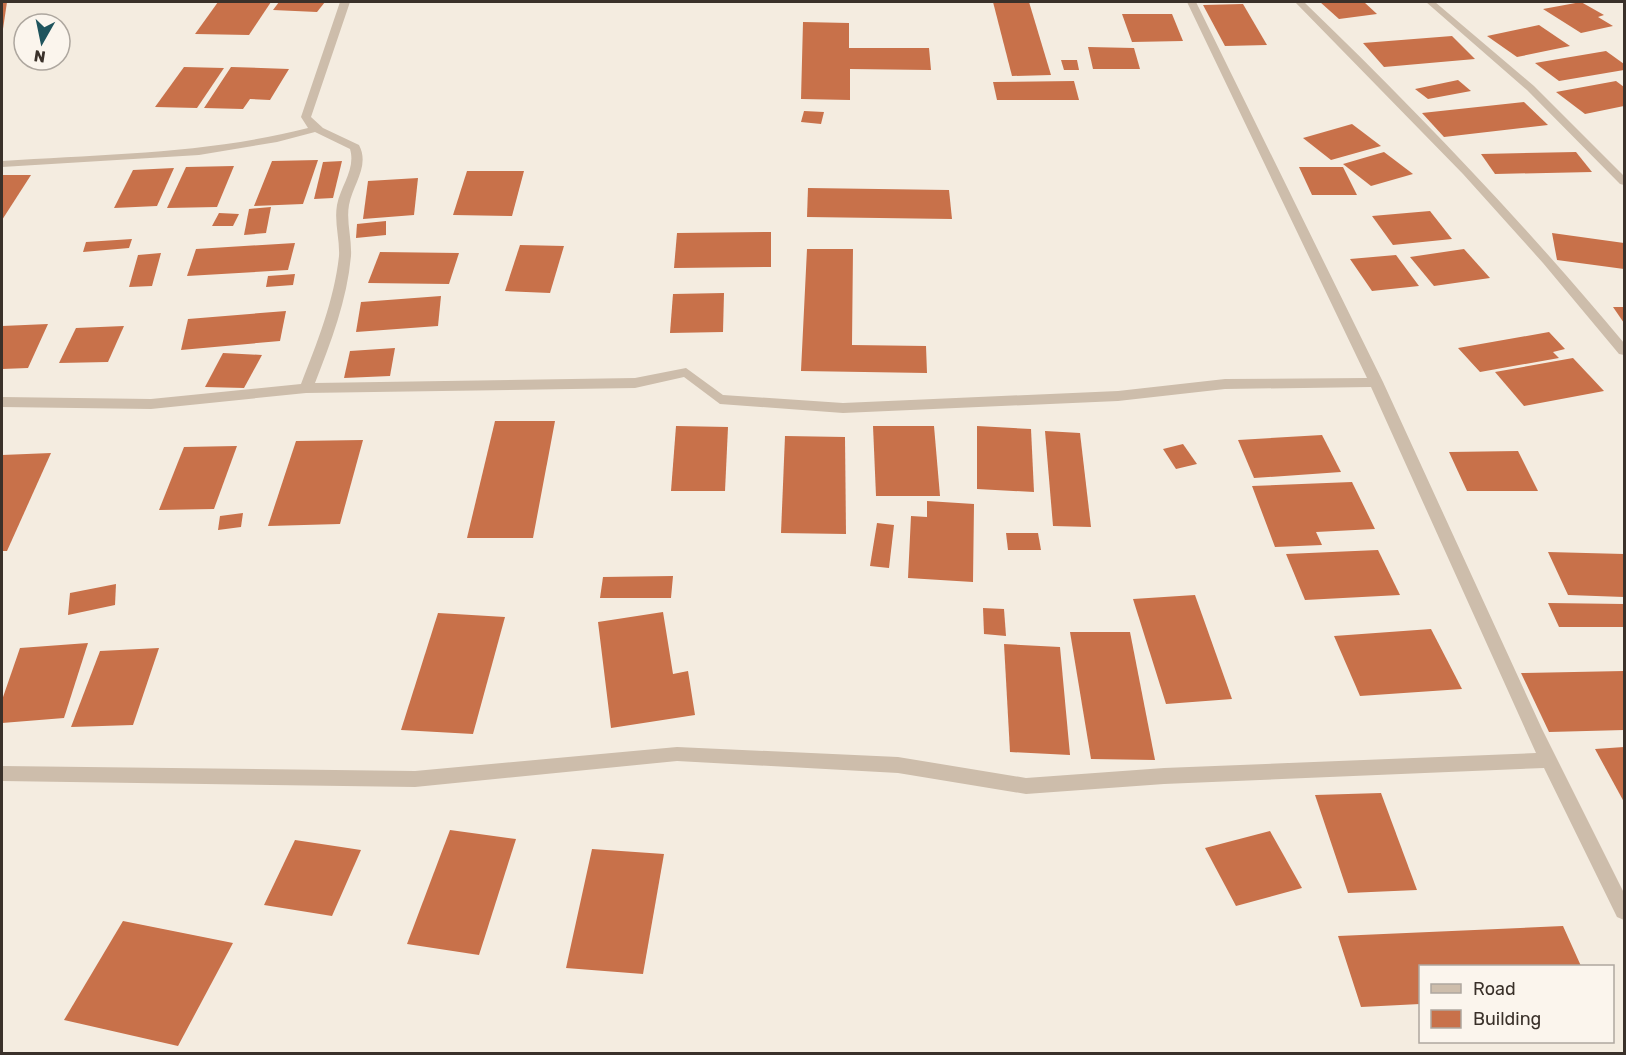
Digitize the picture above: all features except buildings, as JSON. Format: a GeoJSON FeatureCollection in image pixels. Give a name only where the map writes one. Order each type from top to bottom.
{"type":"FeatureCollection","features":[{"type":"Feature","properties":{"kind":"street"},"geometry":{"type":"LineString","coordinates":[[306,388],[335,308],[345,254],[343,206],[359,160],[355,147],[338,137],[315,129],[308,123],[306,117],[345,2]]}},
{"type":"Feature","properties":{"kind":"street"},"geometry":{"type":"LineString","coordinates":[[1192,2],[1376,382],[1550,760],[1624,911]]}},
{"type":"Feature","properties":{"kind":"street"},"geometry":{"type":"LineString","coordinates":[[1299,2],[1387,87],[1562,277],[1624,351]]}},
{"type":"Feature","properties":{"kind":"street"},"geometry":{"type":"LineString","coordinates":[[1430,2],[1493,52],[1578,133],[1624,182]]}},
{"type":"Feature","properties":{"kind":"street"},"geometry":{"type":"LineString","coordinates":[[2,164],[144,158],[282,139],[315,129]]}},
{"type":"Feature","properties":{"kind":"street"},"geometry":{"type":"LineString","coordinates":[[2,402],[152,404],[306,388],[635,383],[686,372],[720,399],[843,408],[1118,396],[1225,384],[1376,382]]}},
{"type":"Feature","properties":{"kind":"street"},"geometry":{"type":"LineString","coordinates":[[2,774],[415,779],[677,754],[898,765],[1026,786],[1164,776],[1550,760]]}}]}
